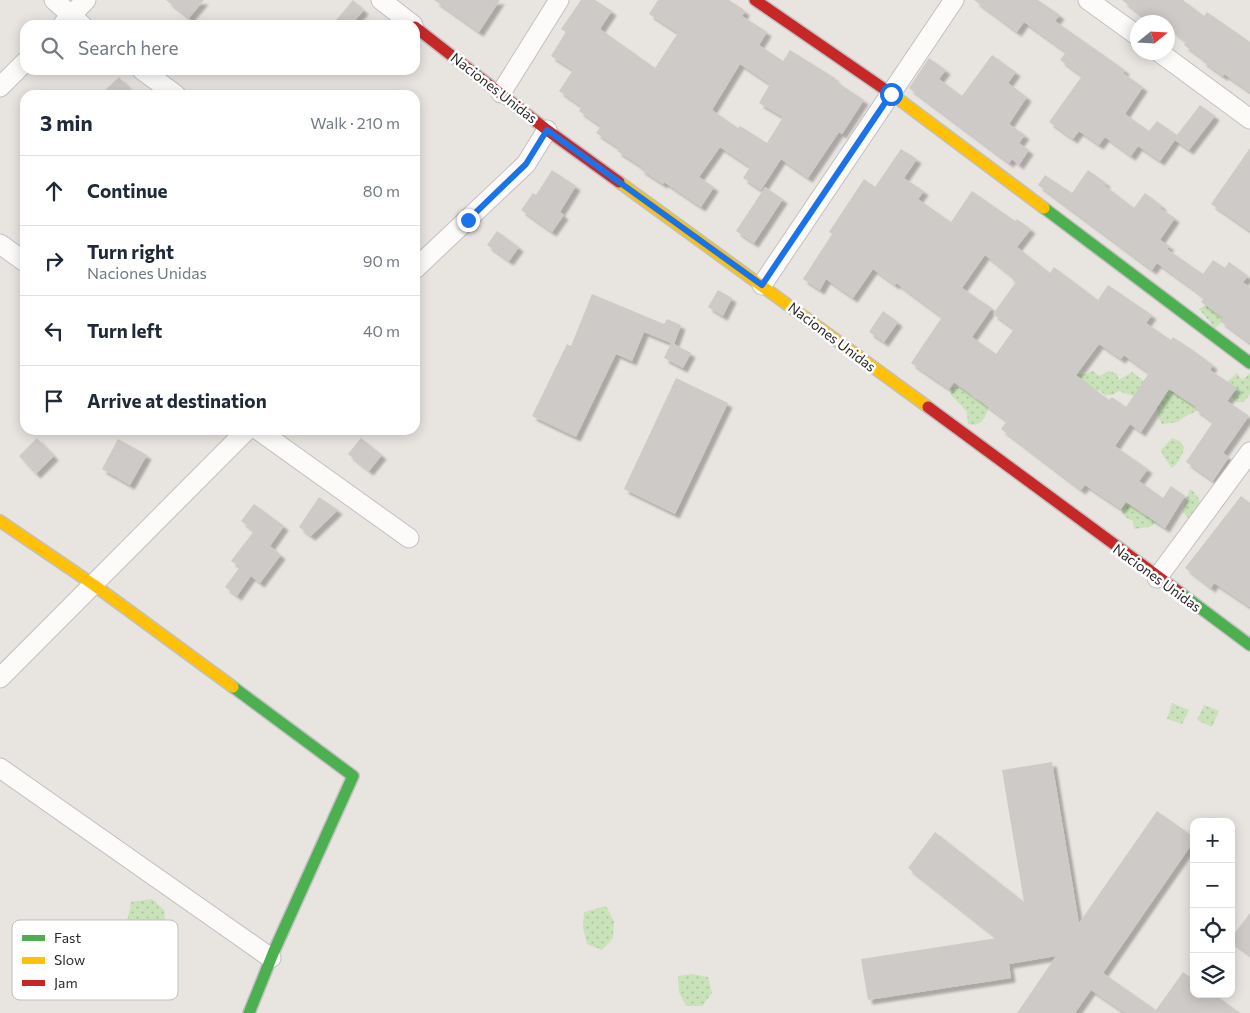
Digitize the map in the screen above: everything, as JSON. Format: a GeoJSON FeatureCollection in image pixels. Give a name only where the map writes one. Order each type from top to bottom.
{"type":"FeatureCollection","features":[{"type":"Feature","properties":{"kind":"street"},"geometry":{"type":"LineString","coordinates":[[54,0],[70,20]]}},
{"type":"Feature","properties":{"kind":"street"},"geometry":{"type":"LineString","coordinates":[[73,20],[86,0]]}},
{"type":"Feature","properties":{"kind":"street","name":"Naciones Unidas"},"geometry":{"type":"LineString","coordinates":[[380,0],[406,20]]}},
{"type":"Feature","properties":{"kind":"street"},"geometry":{"type":"LineString","coordinates":[[501,93],[559,0]]}},
{"type":"Feature","properties":{"kind":"street"},"geometry":{"type":"LineString","coordinates":[[755,0],[891,94],[1250,363]]}},
{"type":"Feature","properties":{"kind":"street"},"geometry":{"type":"LineString","coordinates":[[762,285],[954,0]]}},
{"type":"Feature","properties":{"kind":"street"},"geometry":{"type":"LineString","coordinates":[[1088,0],[1130,30]]}},
{"type":"Feature","properties":{"kind":"street","name":"Naciones Unidas"},"geometry":{"type":"LineString","coordinates":[[420,31],[547,130],[762,285],[1250,645]]}},
{"type":"Feature","properties":{"kind":"street"},"geometry":{"type":"LineString","coordinates":[[1170,60],[1250,119]]}},
{"type":"Feature","properties":{"kind":"street"},"geometry":{"type":"LineString","coordinates":[[0,87],[20,67]]}},
{"type":"Feature","properties":{"kind":"street"},"geometry":{"type":"LineString","coordinates":[[149,75],[169,90]]}},
{"type":"Feature","properties":{"kind":"street"},"geometry":{"type":"LineString","coordinates":[[420,264],[526,164],[547,130]]}},
{"type":"Feature","properties":{"kind":"street"},"geometry":{"type":"LineString","coordinates":[[0,244],[20,258]]}},
{"type":"Feature","properties":{"kind":"street"},"geometry":{"type":"LineString","coordinates":[[0,678],[242,435]]}},
{"type":"Feature","properties":{"kind":"street"},"geometry":{"type":"LineString","coordinates":[[265,435],[409,538]]}},
{"type":"Feature","properties":{"kind":"street"},"geometry":{"type":"LineString","coordinates":[[1157,578],[1250,452]]}},
{"type":"Feature","properties":{"kind":"street"},"geometry":{"type":"LineString","coordinates":[[0,522],[94,585],[354,776],[271,958],[249,1013]]}},
{"type":"Feature","properties":{"kind":"street"},"geometry":{"type":"LineString","coordinates":[[0,768],[271,958]]}},
{"type":"Feature","properties":{"kind":"green space"},"geometry":{"type":"Polygon","coordinates":[[[1207,304],[1225,315],[1222,322],[1215,328],[1199,309],[1207,304]]]}},
{"type":"Feature","properties":{"kind":"green space"},"geometry":{"type":"Polygon","coordinates":[[[1093,371],[1099,376],[1109,371],[1117,374],[1119,380],[1132,372],[1144,381],[1134,396],[1118,391],[1113,395],[1105,395],[1070,374],[1086,374],[1093,371]]]}},
{"type":"Feature","properties":{"kind":"green space"},"geometry":{"type":"Polygon","coordinates":[[[1237,373],[1242,380],[1250,373],[1250,394],[1244,402],[1236,402],[1231,396],[1228,381],[1237,373]]]}},
{"type":"Feature","properties":{"kind":"green space"},"geometry":{"type":"Polygon","coordinates":[[[952,387],[968,387],[973,398],[985,402],[988,409],[981,422],[972,425],[968,424],[967,412],[950,394],[952,387]]]}},
{"type":"Feature","properties":{"kind":"green space"},"geometry":{"type":"Polygon","coordinates":[[[1175,388],[1190,393],[1198,410],[1178,422],[1162,424],[1157,409],[1160,393],[1175,388]]]}},
{"type":"Feature","properties":{"kind":"green space"},"geometry":{"type":"Polygon","coordinates":[[[1172,438],[1180,441],[1184,447],[1180,459],[1172,468],[1161,450],[1172,438]]]}},
{"type":"Feature","properties":{"kind":"green space"},"geometry":{"type":"Polygon","coordinates":[[[1190,489],[1197,495],[1200,502],[1200,510],[1196,518],[1188,518],[1183,512],[1190,489]]]}},
{"type":"Feature","properties":{"kind":"green space"},"geometry":{"type":"Polygon","coordinates":[[[1128,498],[1140,505],[1140,513],[1156,514],[1157,523],[1149,527],[1134,529],[1133,521],[1122,513],[1121,504],[1128,498]]]}},
{"type":"Feature","properties":{"kind":"green space"},"geometry":{"type":"Polygon","coordinates":[[[1172,703],[1189,710],[1182,724],[1167,719],[1172,703]]]}},
{"type":"Feature","properties":{"kind":"green space"},"geometry":{"type":"Polygon","coordinates":[[[1204,705],[1219,711],[1212,727],[1197,720],[1204,705]]]}},
{"type":"Feature","properties":{"kind":"green space"},"geometry":{"type":"Polygon","coordinates":[[[152,899],[164,910],[165,920],[127,920],[131,902],[152,899]]]}},
{"type":"Feature","properties":{"kind":"green space"},"geometry":{"type":"Polygon","coordinates":[[[606,906],[614,921],[613,938],[602,950],[587,944],[583,928],[584,912],[606,906]]]}},
{"type":"Feature","properties":{"kind":"green space"},"geometry":{"type":"Polygon","coordinates":[[[692,974],[708,977],[712,993],[702,1006],[686,1006],[679,992],[678,976],[692,974]]]}},
{"type":"Feature","properties":{"kind":"building"},"geometry":{"type":"Polygon","coordinates":[[[166,0],[204,0],[189,18],[166,0]]]}},
{"type":"Feature","properties":{"kind":"building"},"geometry":{"type":"Polygon","coordinates":[[[353,0],[364,10],[355,20],[336,20],[353,0]]]}},
{"type":"Feature","properties":{"kind":"building"},"geometry":{"type":"Polygon","coordinates":[[[434,0],[500,0],[479,32],[434,0]]]}},
{"type":"Feature","properties":{"kind":"building"},"geometry":{"type":"Polygon","coordinates":[[[581,0],[595,0],[612,11],[600,29],[655,68],[678,33],[649,14],[658,0],[729,0],[744,10],[745,12],[742,16],[767,32],[759,45],[783,61],[790,50],[835,78],[834,80],[864,100],[842,134],[839,132],[808,178],[781,159],[761,190],[743,178],[750,167],[720,147],[699,177],[714,187],[701,207],[664,182],[663,184],[640,169],[642,167],[617,151],[619,148],[596,133],[601,126],[579,111],[582,107],[559,91],[573,70],[551,56],[566,32],[561,29],[581,0]],[[740,64],[712,110],[738,128],[740,126],[767,143],[783,117],[759,103],[770,84],[740,64]]]}},
{"type":"Feature","properties":{"kind":"building"},"geometry":{"type":"Polygon","coordinates":[[[974,0],[1038,0],[1060,15],[1055,21],[1125,70],[1123,73],[1143,87],[1125,114],[1149,131],[1157,121],[1177,135],[1200,105],[1215,116],[1189,150],[1175,140],[1160,161],[1138,146],[1131,156],[1105,137],[1099,145],[1079,131],[1073,139],[1049,122],[1082,76],[1060,60],[1066,52],[1024,22],[1017,32],[974,0]]]}},
{"type":"Feature","properties":{"kind":"building"},"geometry":{"type":"Polygon","coordinates":[[[1122,0],[1183,0],[1204,16],[1207,12],[1250,42],[1250,92],[1224,74],[1223,76],[1184,45],[1186,42],[1175,33],[1175,15],[1141,15],[1122,0]]]}},
{"type":"Feature","properties":{"kind":"building"},"geometry":{"type":"Polygon","coordinates":[[[992,55],[1016,72],[1008,83],[1027,97],[1009,124],[1025,135],[1019,143],[1029,150],[1019,165],[1012,159],[1009,163],[909,88],[929,58],[946,70],[939,79],[962,96],[992,55]]]}},
{"type":"Feature","properties":{"kind":"building"},"geometry":{"type":"Polygon","coordinates":[[[119,77],[131,90],[105,90],[119,77]]]}},
{"type":"Feature","properties":{"kind":"building"},"geometry":{"type":"Polygon","coordinates":[[[1250,148],[1250,231],[1211,204],[1250,148]]]}},
{"type":"Feature","properties":{"kind":"building"},"geometry":{"type":"Polygon","coordinates":[[[901,149],[917,159],[904,178],[924,191],[918,199],[951,222],[972,191],[1015,221],[1017,219],[1031,229],[1017,247],[1050,273],[1054,267],[1098,300],[1108,285],[1152,315],[1146,323],[1171,340],[1173,337],[1213,365],[1210,370],[1237,388],[1227,401],[1249,416],[1223,453],[1229,457],[1213,481],[1186,462],[1213,422],[1195,409],[1196,407],[1169,389],[1141,432],[1130,424],[1115,446],[1148,469],[1139,481],[1163,498],[1171,486],[1185,496],[1165,528],[1126,502],[1121,509],[1085,485],[1081,490],[1001,429],[1007,421],[954,382],[949,389],[911,363],[942,317],[896,283],[895,285],[873,269],[853,298],[826,279],[820,290],[803,279],[832,234],[829,232],[864,179],[875,187],[901,149]],[[985,255],[962,288],[992,308],[972,337],[996,354],[1014,329],[993,314],[1016,282],[985,255]],[[1099,344],[1076,375],[1109,400],[1112,397],[1126,407],[1149,373],[1124,355],[1121,359],[1099,344]]]}},
{"type":"Feature","properties":{"kind":"building"},"geometry":{"type":"Polygon","coordinates":[[[552,170],[576,186],[560,212],[564,215],[552,232],[521,210],[533,193],[536,195],[552,170]]]}},
{"type":"Feature","properties":{"kind":"building"},"geometry":{"type":"Polygon","coordinates":[[[1088,170],[1134,208],[1145,193],[1162,206],[1160,208],[1175,218],[1160,240],[1170,246],[1167,249],[1203,274],[1213,260],[1225,268],[1229,262],[1248,276],[1243,282],[1250,288],[1250,343],[1220,321],[1223,318],[1201,302],[1204,298],[1193,289],[1157,263],[1152,270],[1038,185],[1045,175],[1072,193],[1088,170]]]}},
{"type":"Feature","properties":{"kind":"building"},"geometry":{"type":"Polygon","coordinates":[[[765,187],[783,199],[754,243],[736,231],[765,187]]]}},
{"type":"Feature","properties":{"kind":"building"},"geometry":{"type":"Polygon","coordinates":[[[497,231],[519,247],[509,261],[487,245],[497,231]]]}},
{"type":"Feature","properties":{"kind":"building"},"geometry":{"type":"Polygon","coordinates":[[[718,290],[732,298],[723,316],[708,307],[718,290]]]}},
{"type":"Feature","properties":{"kind":"building"},"geometry":{"type":"Polygon","coordinates":[[[592,294],[664,324],[667,319],[681,325],[674,344],[672,343],[691,353],[683,368],[664,358],[671,343],[644,332],[632,361],[616,354],[576,437],[532,416],[567,344],[571,346],[592,294]]]}},
{"type":"Feature","properties":{"kind":"building"},"geometry":{"type":"Polygon","coordinates":[[[883,311],[898,322],[884,342],[869,332],[883,311]]]}},
{"type":"Feature","properties":{"kind":"building"},"geometry":{"type":"Polygon","coordinates":[[[676,378],[728,403],[675,514],[624,489],[676,378]]]}},
{"type":"Feature","properties":{"kind":"building"},"geometry":{"type":"Polygon","coordinates":[[[37,438],[54,456],[36,474],[19,456],[37,438]]]}},
{"type":"Feature","properties":{"kind":"building"},"geometry":{"type":"Polygon","coordinates":[[[361,438],[382,455],[369,471],[348,454],[361,438]]]}},
{"type":"Feature","properties":{"kind":"building"},"geometry":{"type":"Polygon","coordinates":[[[118,439],[147,455],[130,485],[102,469],[118,439]]]}},
{"type":"Feature","properties":{"kind":"building"},"geometry":{"type":"Polygon","coordinates":[[[1241,496],[1250,503],[1250,607],[1214,583],[1211,588],[1185,568],[1241,496]]]}},
{"type":"Feature","properties":{"kind":"building"},"geometry":{"type":"Polygon","coordinates":[[[319,497],[338,510],[311,536],[299,527],[319,497]]]}},
{"type":"Feature","properties":{"kind":"building"},"geometry":{"type":"Polygon","coordinates":[[[254,504],[284,526],[270,546],[281,555],[260,583],[251,576],[237,596],[225,587],[240,567],[231,561],[254,531],[241,521],[254,504]]]}},
{"type":"Feature","properties":{"kind":"building"},"geometry":{"type":"Polygon","coordinates":[[[1052,762],[1079,923],[1157,811],[1190,834],[1190,847],[1103,973],[1156,1010],[1183,972],[1190,977],[1190,998],[1219,998],[1240,1013],[1125,1013],[1091,990],[1075,1013],[1017,1013],[1056,956],[1009,964],[1011,978],[868,1000],[861,959],[997,938],[908,868],[935,832],[1024,902],[1002,770],[1052,762]]]}},
{"type":"Feature","properties":{"kind":"building"},"geometry":{"type":"Polygon","coordinates":[[[1250,913],[1250,955],[1235,944],[1235,933],[1250,913]]]}},
{"type":"Feature","properties":{"kind":"traffic: fast"},"geometry":{"type":"LineString","coordinates":[[1044,208],[1250,363]]}},
{"type":"Feature","properties":{"kind":"traffic: fast"},"geometry":{"type":"LineString","coordinates":[[1179,592],[1250,645]]}},
{"type":"Feature","properties":{"kind":"traffic: fast"},"geometry":{"type":"LineString","coordinates":[[233,687],[353,776],[274,951],[249,1013]]}},
{"type":"Feature","properties":{"kind":"traffic: slow"},"geometry":{"type":"LineString","coordinates":[[893,95],[1044,208]]}},
{"type":"Feature","properties":{"kind":"traffic: slow"},"geometry":{"type":"LineString","coordinates":[[619,182],[928,407]]}},
{"type":"Feature","properties":{"kind":"traffic: slow"},"geometry":{"type":"LineString","coordinates":[[0,521],[94,585],[233,687]]}},
{"type":"Feature","properties":{"kind":"traffic: jam"},"geometry":{"type":"LineString","coordinates":[[755,0],[893,95]]}},
{"type":"Feature","properties":{"kind":"traffic: jam"},"geometry":{"type":"LineString","coordinates":[[420,31],[547,130],[619,182]]}},
{"type":"Feature","properties":{"kind":"traffic: jam"},"geometry":{"type":"LineString","coordinates":[[928,407],[1179,592]]}},
{"type":"Feature","properties":{"kind":"route"},"geometry":{"type":"LineString","coordinates":[[468,220],[526,164],[547,130],[762,285],[891,94]]}}]}
